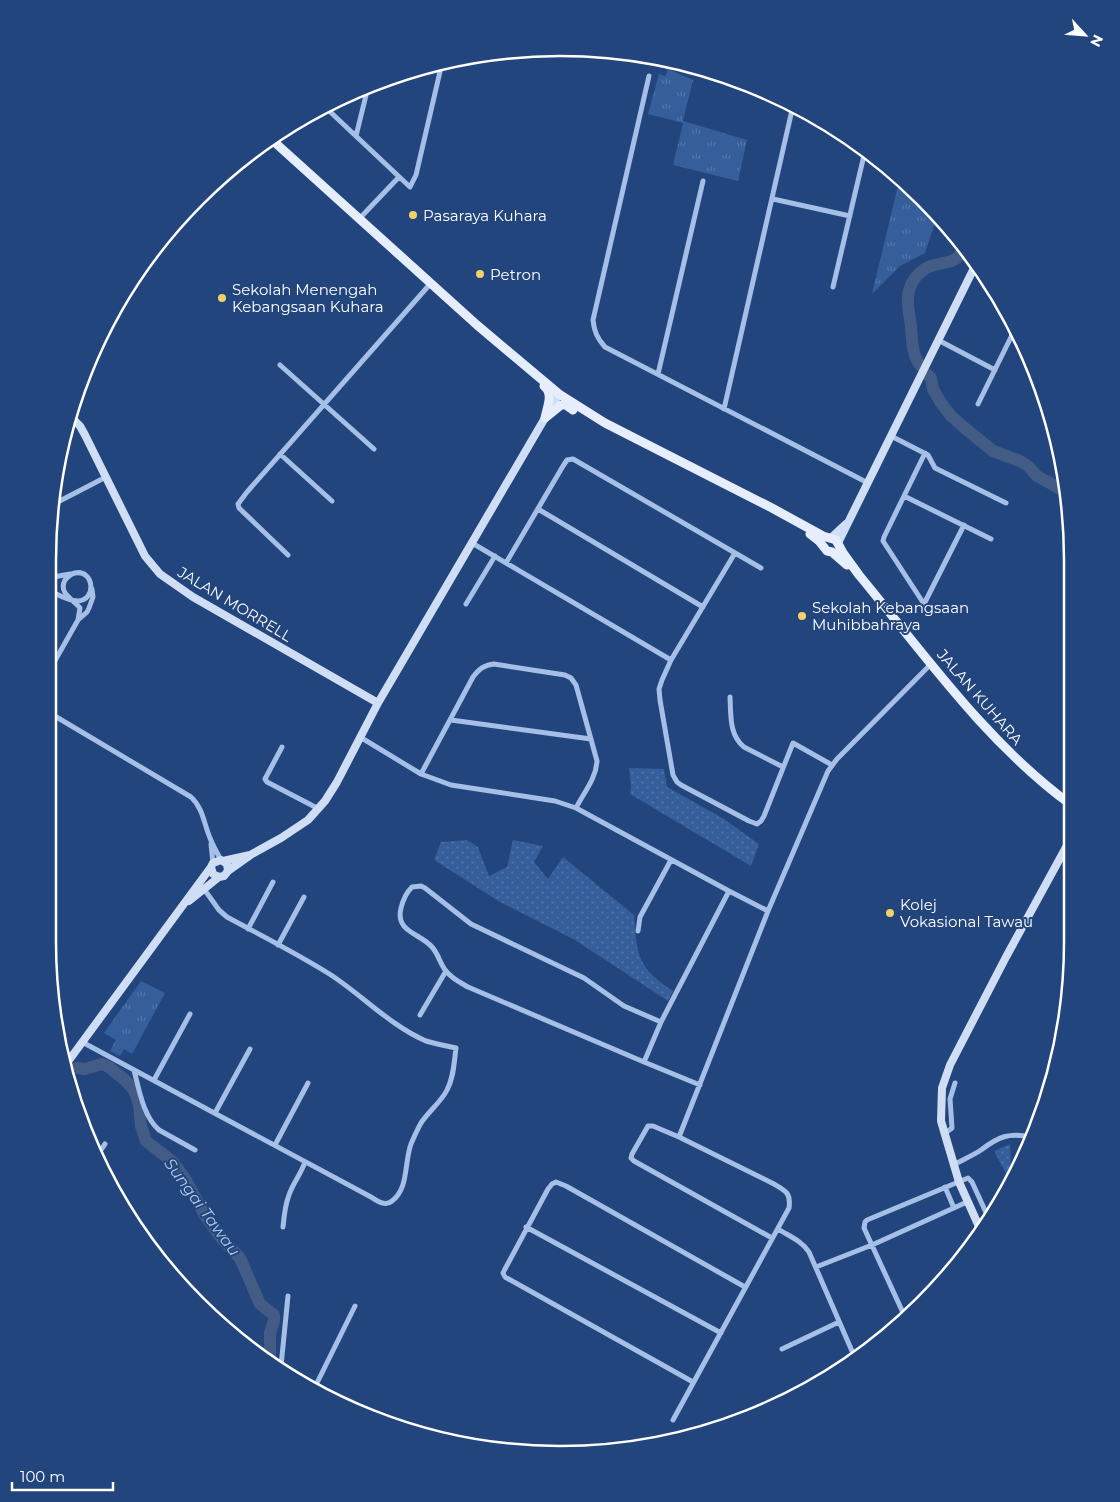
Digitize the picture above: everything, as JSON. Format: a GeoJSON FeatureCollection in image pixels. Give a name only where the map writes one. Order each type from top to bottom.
{"type":"FeatureCollection","features":[{"type":"Feature","properties":{"kind":"main road"},"geometry":{"type":"LineString","coordinates":[[276,144],[539,379],[559,394],[605,423],[764,504],[832,542],[859,575]]}},
{"type":"Feature","properties":{"kind":"main road"},"geometry":{"type":"LineString","coordinates":[[539,379],[550,394],[545,418]]}},
{"type":"Feature","properties":{"kind":"main road"},"geometry":{"type":"LineString","coordinates":[[545,418],[564,405],[598,424],[605,423]]}},
{"type":"Feature","properties":{"kind":"main road"},"geometry":{"type":"LineString","coordinates":[[832,542],[837,550],[832,552],[859,575]]}},
{"type":"Feature","properties":{"kind":"main road","name":"JALAN KUHARA"},"geometry":{"type":"LineString","coordinates":[[859,575],[931,663],[1011,755],[1064,800]]}},
{"type":"Feature","properties":{"kind":"street"},"geometry":{"type":"LineString","coordinates":[[330,112],[410,187],[416,175],[440,71]]}},
{"type":"Feature","properties":{"kind":"street"},"geometry":{"type":"LineString","coordinates":[[650,76],[593,320],[594,330],[598,339],[605,347],[868,483]]}},
{"type":"Feature","properties":{"kind":"street"},"geometry":{"type":"LineString","coordinates":[[356,136],[366,95]]}},
{"type":"Feature","properties":{"kind":"street"},"geometry":{"type":"LineString","coordinates":[[724,409],[791,113]]}},
{"type":"Feature","properties":{"kind":"street"},"geometry":{"type":"LineString","coordinates":[[833,287],[863,158]]}},
{"type":"Feature","properties":{"kind":"street"},"geometry":{"type":"LineString","coordinates":[[359,219],[399,177]]}},
{"type":"Feature","properties":{"kind":"street"},"geometry":{"type":"LineString","coordinates":[[658,374],[703,181]]}},
{"type":"Feature","properties":{"kind":"street"},"geometry":{"type":"LineString","coordinates":[[773,199],[850,216]]}},
{"type":"Feature","properties":{"kind":"street"},"geometry":{"type":"LineString","coordinates":[[832,542],[849,521],[973,271]]}},
{"type":"Feature","properties":{"kind":"street"},"geometry":{"type":"LineString","coordinates":[[288,555],[239,508],[238,504],[431,283]]}},
{"type":"Feature","properties":{"kind":"street"},"geometry":{"type":"LineString","coordinates":[[978,404],[1012,336]]}},
{"type":"Feature","properties":{"kind":"street"},"geometry":{"type":"LineString","coordinates":[[938,340],[995,370]]}},
{"type":"Feature","properties":{"kind":"street"},"geometry":{"type":"LineString","coordinates":[[280,365],[374,450]]}},
{"type":"Feature","properties":{"kind":"street"},"geometry":{"type":"LineString","coordinates":[[178,911],[219,877],[224,876],[252,854],[308,820],[319,809],[337,782],[378,703],[559,394]]}},
{"type":"Feature","properties":{"kind":"street","name":"JALAN MORRELL"},"geometry":{"type":"LineString","coordinates":[[76,422],[80,426],[145,556],[160,574],[200,601],[378,703]]}},
{"type":"Feature","properties":{"kind":"street"},"geometry":{"type":"LineString","coordinates":[[890,436],[928,455],[935,468],[1006,503]]}},
{"type":"Feature","properties":{"kind":"street"},"geometry":{"type":"LineString","coordinates":[[925,453],[883,541],[924,604],[964,525]]}},
{"type":"Feature","properties":{"kind":"street"},"geometry":{"type":"LineString","coordinates":[[280,454],[332,501]]}},
{"type":"Feature","properties":{"kind":"street"},"geometry":{"type":"LineString","coordinates":[[506,563],[563,466],[567,460],[573,459],[761,568]]}},
{"type":"Feature","properties":{"kind":"street"},"geometry":{"type":"LineString","coordinates":[[60,501],[106,477]]}},
{"type":"Feature","properties":{"kind":"street"},"geometry":{"type":"LineString","coordinates":[[904,496],[991,539]]}},
{"type":"Feature","properties":{"kind":"street"},"geometry":{"type":"LineString","coordinates":[[538,509],[703,607]]}},
{"type":"Feature","properties":{"kind":"street"},"geometry":{"type":"LineString","coordinates":[[472,543],[671,660]]}},
{"type":"Feature","properties":{"kind":"street"},"geometry":{"type":"LineString","coordinates":[[735,553],[671,660],[659,689],[670,767],[673,775],[677,782],[754,824],[758,824],[764,816],[793,743],[832,766]]}},
{"type":"Feature","properties":{"kind":"street"},"geometry":{"type":"LineString","coordinates":[[466,604],[494,556]]}},
{"type":"Feature","properties":{"kind":"street"},"geometry":{"type":"LineString","coordinates":[[56,577],[76,573],[85,575],[91,582],[94,598],[87,612],[78,620],[56,659]]}},
{"type":"Feature","properties":{"kind":"street"},"geometry":{"type":"LineString","coordinates":[[72,574],[65,580],[65,593],[80,608],[78,620]]}},
{"type":"Feature","properties":{"kind":"street"},"geometry":{"type":"LineString","coordinates":[[56,593],[71,599],[80,600],[85,599],[90,593],[92,586]]}},
{"type":"Feature","properties":{"kind":"street"},"geometry":{"type":"LineString","coordinates":[[679,1137],[768,911],[832,766],[931,663]]}},
{"type":"Feature","properties":{"kind":"street"},"geometry":{"type":"LineString","coordinates":[[422,774],[479,669],[486,665],[494,664],[565,675],[571,678],[576,685],[597,760],[589,787],[576,808]]}},
{"type":"Feature","properties":{"kind":"street"},"geometry":{"type":"LineString","coordinates":[[730,697],[732,730],[739,743],[783,767]]}},
{"type":"Feature","properties":{"kind":"street"},"geometry":{"type":"LineString","coordinates":[[56,717],[191,797],[200,809],[217,863],[212,874],[219,877]]}},
{"type":"Feature","properties":{"kind":"street"},"geometry":{"type":"LineString","coordinates":[[451,720],[591,738]]}},
{"type":"Feature","properties":{"kind":"street"},"geometry":{"type":"LineString","coordinates":[[360,737],[422,774],[451,785],[555,800],[576,808],[768,911]]}},
{"type":"Feature","properties":{"kind":"street"},"geometry":{"type":"LineString","coordinates":[[282,747],[265,779],[267,782],[319,809]]}},
{"type":"Feature","properties":{"kind":"street"},"geometry":{"type":"LineString","coordinates":[[978,1224],[959,1182],[941,1121],[941,1100],[945,1077],[1006,957],[1064,851]]}},
{"type":"Feature","properties":{"kind":"street"},"geometry":{"type":"LineString","coordinates":[[70,1059],[178,911],[217,863],[252,854]]}},
{"type":"Feature","properties":{"kind":"street"},"geometry":{"type":"LineString","coordinates":[[638,930],[640,917],[671,860]]}},
{"type":"Feature","properties":{"kind":"street"},"geometry":{"type":"LineString","coordinates":[[217,863],[228,866],[228,871]]}},
{"type":"Feature","properties":{"kind":"street"},"geometry":{"type":"LineString","coordinates":[[248,929],[273,882]]}},
{"type":"Feature","properties":{"kind":"street"},"geometry":{"type":"LineString","coordinates":[[661,1022],[624,1006],[584,978],[471,924],[421,886],[412,887],[402,904],[400,911],[405,928],[434,949],[446,971],[457,981],[644,1062],[700,1084]]}},
{"type":"Feature","properties":{"kind":"street"},"geometry":{"type":"LineString","coordinates":[[82,1042],[376,1200],[386,1204],[394,1199],[403,1185],[408,1155],[418,1129],[449,1087],[456,1048],[425,1040],[404,1029],[332,976],[227,917],[219,910],[204,889]]}},
{"type":"Feature","properties":{"kind":"street"},"geometry":{"type":"LineString","coordinates":[[644,1062],[661,1022],[729,891]]}},
{"type":"Feature","properties":{"kind":"street"},"geometry":{"type":"LineString","coordinates":[[278,945],[304,897]]}},
{"type":"Feature","properties":{"kind":"street"},"geometry":{"type":"LineString","coordinates":[[420,1015],[446,971]]}},
{"type":"Feature","properties":{"kind":"street"},"geometry":{"type":"LineString","coordinates":[[154,1080],[190,1014]]}},
{"type":"Feature","properties":{"kind":"street"},"geometry":{"type":"LineString","coordinates":[[215,1113],[250,1049]]}},
{"type":"Feature","properties":{"kind":"street"},"geometry":{"type":"LineString","coordinates":[[134,1070],[145,1108],[154,1126],[195,1150]]}},
{"type":"Feature","properties":{"kind":"street"},"geometry":{"type":"LineString","coordinates":[[275,1145],[308,1083]]}},
{"type":"Feature","properties":{"kind":"street"},"geometry":{"type":"LineString","coordinates":[[944,1134],[952,1128],[950,1100],[955,1083]]}},
{"type":"Feature","properties":{"kind":"street"},"geometry":{"type":"LineString","coordinates":[[673,1420],[778,1229],[789,1208],[790,1199],[788,1194],[774,1184],[679,1137],[653,1126],[648,1126],[632,1154],[631,1158],[634,1161],[772,1238]]}},
{"type":"Feature","properties":{"kind":"street"},"geometry":{"type":"LineString","coordinates":[[953,1165],[980,1150],[989,1142],[1001,1137],[1025,1136]]}},
{"type":"Feature","properties":{"kind":"street"},"geometry":{"type":"LineString","coordinates":[[101,1149],[105,1144]]}},
{"type":"Feature","properties":{"kind":"street"},"geometry":{"type":"LineString","coordinates":[[283,1227],[289,1194],[301,1174],[305,1162]]}},
{"type":"Feature","properties":{"kind":"street"},"geometry":{"type":"LineString","coordinates":[[903,1311],[864,1228],[865,1222],[968,1178],[971,1179],[986,1211]]}},
{"type":"Feature","properties":{"kind":"street"},"geometry":{"type":"LineString","coordinates":[[693,1382],[505,1277],[505,1269],[526,1227],[548,1189],[556,1182],[745,1287]]}},
{"type":"Feature","properties":{"kind":"street"},"geometry":{"type":"LineString","coordinates":[[945,1187],[954,1208]]}},
{"type":"Feature","properties":{"kind":"street"},"geometry":{"type":"LineString","coordinates":[[816,1267],[872,1245],[967,1202]]}},
{"type":"Feature","properties":{"kind":"street"},"geometry":{"type":"LineString","coordinates":[[526,1227],[721,1333]]}},
{"type":"Feature","properties":{"kind":"street"},"geometry":{"type":"LineString","coordinates":[[778,1229],[804,1245],[816,1267],[852,1352]]}},
{"type":"Feature","properties":{"kind":"street"},"geometry":{"type":"LineString","coordinates":[[281,1362],[288,1296]]}},
{"type":"Feature","properties":{"kind":"street"},"geometry":{"type":"LineString","coordinates":[[317,1383],[355,1306]]}},
{"type":"Feature","properties":{"kind":"street"},"geometry":{"type":"LineString","coordinates":[[782,1348],[839,1322]]}},
{"type":"Feature","properties":{"kind":"green space"},"geometry":{"type":"Polygon","coordinates":[[[668,69],[693,80],[683,121],[747,140],[738,181],[673,165],[683,123],[648,114],[659,74],[665,76],[668,69]]]}},
{"type":"Feature","properties":{"kind":"green space"},"geometry":{"type":"Polygon","coordinates":[[[898,186],[935,224],[925,253],[900,266],[872,294],[898,186]]]}},
{"type":"Feature","properties":{"kind":"green space"},"geometry":{"type":"Polygon","coordinates":[[[629,768],[664,769],[667,787],[724,819],[759,844],[751,866],[630,794],[629,768]]]}},
{"type":"Feature","properties":{"kind":"green space"},"geometry":{"type":"Polygon","coordinates":[[[467,840],[478,847],[489,876],[507,867],[513,840],[543,846],[534,862],[548,879],[563,857],[634,915],[636,941],[641,959],[652,975],[673,991],[668,1001],[575,940],[500,902],[434,860],[441,842],[467,840]]]}},
{"type":"Feature","properties":{"kind":"green space"},"geometry":{"type":"Polygon","coordinates":[[[141,981],[165,993],[132,1054],[124,1049],[120,1056],[110,1051],[116,1040],[104,1033],[141,981]]]}},
{"type":"Feature","properties":{"kind":"green space"},"geometry":{"type":"Polygon","coordinates":[[[1010,1144],[1012,1165],[1007,1175],[994,1151],[1010,1144]]]}},
{"type":"Feature","properties":{"kind":"waterway","name":"Sungai Tawau"},"geometry":{"type":"LineString","coordinates":[[920,365],[915,357],[912,342],[908,304],[910,286],[919,274],[927,268],[951,261],[960,254]]}},
{"type":"Feature","properties":{"kind":"waterway","name":"Sungai Tawau"},"geometry":{"type":"LineString","coordinates":[[928,375],[941,403],[951,416],[966,429],[993,451],[1020,461],[1028,466],[1037,476],[1058,488]]}},
{"type":"Feature","properties":{"kind":"waterway","name":"Sungai Tawau"},"geometry":{"type":"LineString","coordinates":[[77,1068],[85,1069],[102,1064],[109,1067],[134,1090],[139,1104],[141,1126],[146,1141],[173,1162],[184,1177],[206,1217],[222,1239],[240,1258],[260,1304],[274,1315],[270,1333],[270,1354]]}},
{"type":"Feature","properties":{"kind":"place","name":"Pasaraya Kuhara"},"geometry":{"type":"Point","coordinates":[413,215]}},
{"type":"Feature","properties":{"kind":"place","name":"Petron"},"geometry":{"type":"Point","coordinates":[480,274]}},
{"type":"Feature","properties":{"kind":"place","name":"Sekolah Menengah Kebangsaan Kuhara"},"geometry":{"type":"Point","coordinates":[222,298]}},
{"type":"Feature","properties":{"kind":"place","name":"Sekolah Kebangsaan Muhibbahraya"},"geometry":{"type":"Point","coordinates":[802,616]}},
{"type":"Feature","properties":{"kind":"place","name":"Kolej Vokasional Tawau"},"geometry":{"type":"Point","coordinates":[890,913]}}]}
